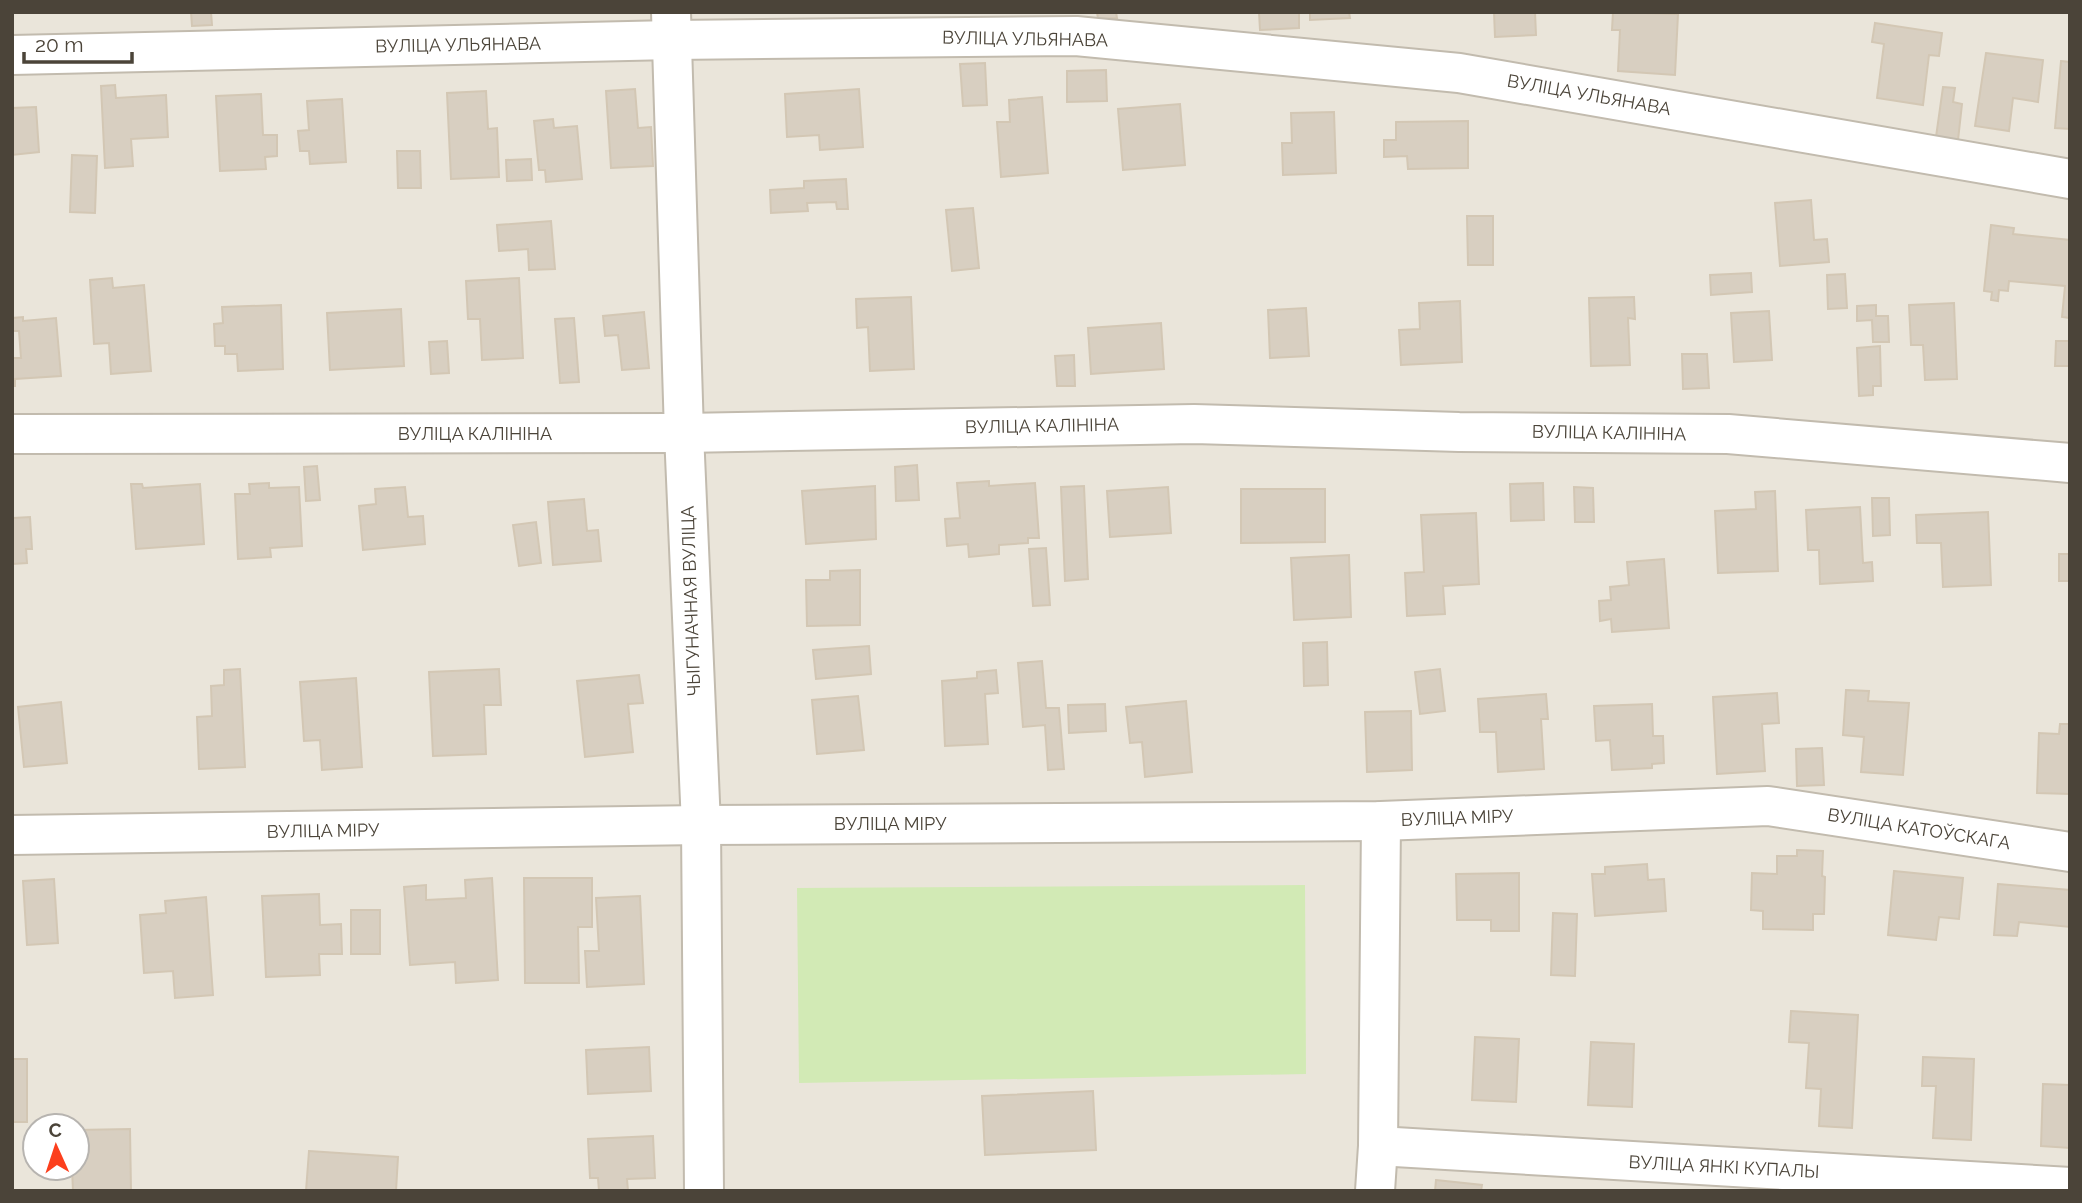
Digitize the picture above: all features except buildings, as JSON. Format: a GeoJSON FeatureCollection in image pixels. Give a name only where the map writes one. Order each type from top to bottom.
{"type":"FeatureCollection","features":[{"type":"Feature","properties":{"kind":"street","name":"ВУЛІЦА УЛЬЯНАВА"},"geometry":{"type":"LineString","coordinates":[[12,55],[671,26],[1076,36],[1445,71],[2070,179]]}},
{"type":"Feature","properties":{"kind":"street","name":"ЧЫГУНАЧНАЯ ВУЛІЦА"},"geometry":{"type":"LineString","coordinates":[[671,26],[684,433],[701,825],[704,1191]]}},
{"type":"Feature","properties":{"kind":"street","name":"ВУЛІЦА КАЛІНІНА"},"geometry":{"type":"LineString","coordinates":[[12,434],[684,433],[1194,424],[1458,432],[1728,434],[2070,463]]}},
{"type":"Feature","properties":{"kind":"street","name":"ВУЛІЦА МІРУ"},"geometry":{"type":"LineString","coordinates":[[12,835],[701,825],[1381,821],[1768,806]]}},
{"type":"Feature","properties":{"kind":"street","name":"ВУЛІЦА КАТОЎСКАГА"},"geometry":{"type":"LineString","coordinates":[[1768,806],[2070,852]]}},
{"type":"Feature","properties":{"kind":"street"},"geometry":{"type":"LineString","coordinates":[[1375,1191],[1378,1146],[1381,821]]}},
{"type":"Feature","properties":{"kind":"street","name":"ВУЛІЦА ЯНКІ КУПАЛЫ"},"geometry":{"type":"LineString","coordinates":[[1378,1146],[2070,1187]]}},
{"type":"Feature","properties":{"kind":"shaded area"},"geometry":{"type":"Polygon","coordinates":[[[12,12],[2070,12],[2070,1191],[12,1191],[12,12]]]}},
{"type":"Feature","properties":{"kind":"green space"},"geometry":{"type":"Polygon","coordinates":[[[1305,885],[1306,1074],[799,1083],[797,888],[1305,885]]]}}]}
